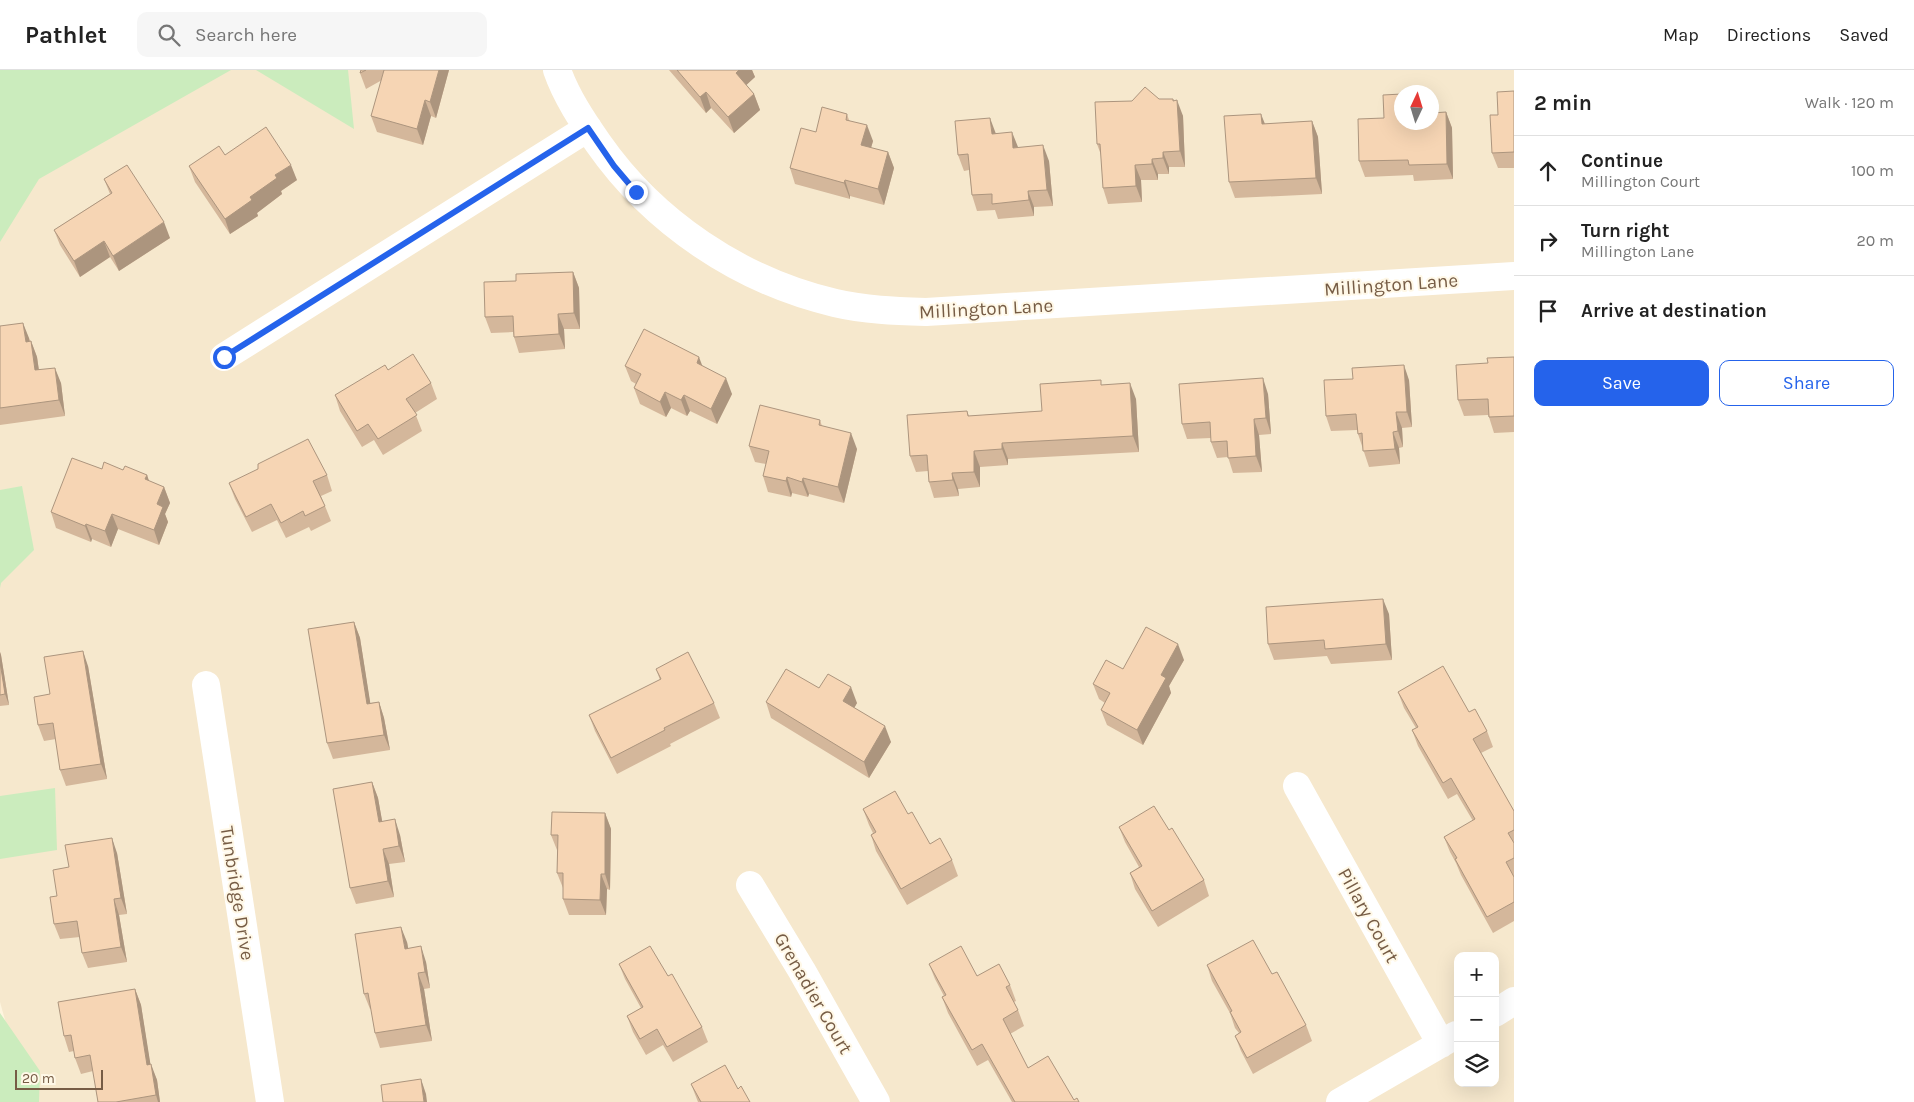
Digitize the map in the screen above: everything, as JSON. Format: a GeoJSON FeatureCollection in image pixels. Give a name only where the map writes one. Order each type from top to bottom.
{"type":"FeatureCollection","features":[{"type":"Feature","properties":{"kind":"street","name":"Millington Lane"},"geometry":{"type":"LineString","coordinates":[[557,70],[571,101],[614,166],[636,192],[694,240],[738,266],[788,289],[844,304],[886,311],[926,312],[1514,276]]}},
{"type":"Feature","properties":{"kind":"street"},"geometry":{"type":"LineString","coordinates":[[224,357],[588,128]]}},
{"type":"Feature","properties":{"kind":"street","name":"Tunbridge Drive"},"geometry":{"type":"LineString","coordinates":[[206,685],[270,1102]]}},
{"type":"Feature","properties":{"kind":"street","name":"Pillary Court"},"geometry":{"type":"LineString","coordinates":[[1297,786],[1450,1040]]}},
{"type":"Feature","properties":{"kind":"street","name":"Grenadier Court"},"geometry":{"type":"LineString","coordinates":[[750,885],[802,971],[876,1102]]}},
{"type":"Feature","properties":{"kind":"street"},"geometry":{"type":"LineString","coordinates":[[1499,1011],[1514,1002]]}},
{"type":"Feature","properties":{"kind":"street"},"geometry":{"type":"LineString","coordinates":[[1340,1102],[1450,1040]]}},
{"type":"Feature","properties":{"kind":"shaded area"},"geometry":{"type":"Polygon","coordinates":[[[121,70],[1514,70],[1514,1102],[28,1102],[0,1002],[0,190],[121,70]]]}},
{"type":"Feature","properties":{"kind":"green space"},"geometry":{"type":"Polygon","coordinates":[[[0,70],[231,70],[39,179],[0,242],[0,70]]]}},
{"type":"Feature","properties":{"kind":"green space"},"geometry":{"type":"Polygon","coordinates":[[[256,70],[348,70],[354,129],[256,70]]]}},
{"type":"Feature","properties":{"kind":"green space"},"geometry":{"type":"Polygon","coordinates":[[[22,486],[34,550],[1,583],[0,588],[0,490],[22,486]]]}},
{"type":"Feature","properties":{"kind":"green space"},"geometry":{"type":"Polygon","coordinates":[[[55,788],[57,850],[0,859],[0,796],[55,788]]]}},
{"type":"Feature","properties":{"kind":"green space"},"geometry":{"type":"Polygon","coordinates":[[[0,1013],[40,1071],[39,1102],[0,1102],[0,1013]]]}},
{"type":"Feature","properties":{"kind":"building"},"geometry":{"type":"Polygon","coordinates":[[[384,70],[439,70],[430,102],[425,100],[417,129],[371,116],[384,70]]]}},
{"type":"Feature","properties":{"kind":"building"},"geometry":{"type":"Polygon","coordinates":[[[677,70],[739,70],[736,73],[754,94],[728,117],[706,92],[700,97],[677,70]]]}},
{"type":"Feature","properties":{"kind":"building"},"geometry":{"type":"Polygon","coordinates":[[[1145,87],[1159,99],[1177,100],[1180,151],[1163,152],[1163,158],[1152,159],[1152,164],[1135,165],[1136,186],[1103,188],[1100,144],[1097,144],[1095,102],[1132,101],[1145,87]]]}},
{"type":"Feature","properties":{"kind":"building"},"geometry":{"type":"Polygon","coordinates":[[[1514,91],[1514,152],[1492,153],[1490,115],[1498,115],[1497,92],[1514,91]]]}},
{"type":"Feature","properties":{"kind":"building"},"geometry":{"type":"Polygon","coordinates":[[[1394,94],[1394,130],[1439,130],[1439,112],[1446,112],[1447,164],[1409,165],[1408,160],[1359,161],[1358,119],[1384,118],[1383,95],[1394,94]]]}},
{"type":"Feature","properties":{"kind":"building"},"geometry":{"type":"Polygon","coordinates":[[[822,107],[847,114],[846,120],[867,125],[861,145],[888,152],[878,189],[845,180],[844,183],[790,168],[801,128],[816,132],[822,107]]]}},
{"type":"Feature","properties":{"kind":"building"},"geometry":{"type":"Polygon","coordinates":[[[1261,114],[1262,124],[1312,121],[1316,178],[1229,182],[1224,116],[1261,114]]]}},
{"type":"Feature","properties":{"kind":"building"},"geometry":{"type":"Polygon","coordinates":[[[990,118],[992,134],[1012,132],[1013,148],[1043,145],[1047,190],[1028,191],[1029,200],[992,204],[992,194],[972,195],[968,154],[958,155],[955,121],[990,118]]]}},
{"type":"Feature","properties":{"kind":"building"},"geometry":{"type":"Polygon","coordinates":[[[266,127],[291,165],[275,175],[277,178],[250,197],[252,200],[225,219],[189,166],[219,146],[225,155],[266,127]]]}},
{"type":"Feature","properties":{"kind":"building"},"geometry":{"type":"Polygon","coordinates":[[[127,165],[164,222],[113,256],[104,241],[74,261],[54,230],[112,193],[104,179],[127,165]]]}},
{"type":"Feature","properties":{"kind":"building"},"geometry":{"type":"Polygon","coordinates":[[[573,272],[574,313],[558,314],[559,334],[514,337],[513,316],[485,317],[484,282],[516,281],[516,274],[573,272]]]}},
{"type":"Feature","properties":{"kind":"building"},"geometry":{"type":"Polygon","coordinates":[[[23,323],[26,342],[31,341],[35,370],[55,368],[59,400],[0,408],[0,326],[23,323]]]}},
{"type":"Feature","properties":{"kind":"building"},"geometry":{"type":"Polygon","coordinates":[[[644,329],[699,357],[697,363],[726,378],[711,409],[684,395],[681,400],[665,392],[660,402],[634,388],[641,374],[625,366],[644,329]]]}},
{"type":"Feature","properties":{"kind":"building"},"geometry":{"type":"Polygon","coordinates":[[[413,354],[431,383],[406,399],[417,415],[378,439],[368,424],[357,431],[335,395],[385,365],[388,370],[413,354]]]}},
{"type":"Feature","properties":{"kind":"building"},"geometry":{"type":"Polygon","coordinates":[[[1514,357],[1514,416],[1489,417],[1488,399],[1458,400],[1456,365],[1488,363],[1487,358],[1514,357]]]}},
{"type":"Feature","properties":{"kind":"building"},"geometry":{"type":"Polygon","coordinates":[[[1404,365],[1407,412],[1396,412],[1398,431],[1393,432],[1395,449],[1363,451],[1362,433],[1358,434],[1356,414],[1326,416],[1324,380],[1353,379],[1352,368],[1404,365]]]}},
{"type":"Feature","properties":{"kind":"building"},"geometry":{"type":"Polygon","coordinates":[[[1263,378],[1266,418],[1254,419],[1256,456],[1228,458],[1227,441],[1211,442],[1210,422],[1182,424],[1179,384],[1263,378]]]}},
{"type":"Feature","properties":{"kind":"building"},"geometry":{"type":"Polygon","coordinates":[[[1101,380],[1101,385],[1130,383],[1133,436],[1002,443],[1002,449],[974,451],[974,472],[952,473],[953,480],[929,482],[927,455],[910,456],[907,415],[967,411],[968,416],[1042,411],[1040,384],[1101,380]]]}},
{"type":"Feature","properties":{"kind":"building"},"geometry":{"type":"Polygon","coordinates":[[[760,405],[820,420],[819,425],[851,433],[838,487],[803,478],[802,482],[787,477],[786,481],[763,476],[769,451],[749,446],[760,405]]]}},
{"type":"Feature","properties":{"kind":"building"},"geometry":{"type":"Polygon","coordinates":[[[308,439],[327,475],[313,481],[325,506],[305,516],[303,511],[281,523],[271,504],[246,517],[229,483],[258,469],[258,464],[308,439]]]}},
{"type":"Feature","properties":{"kind":"building"},"geometry":{"type":"Polygon","coordinates":[[[72,458],[102,469],[104,462],[123,470],[125,466],[147,475],[145,479],[164,487],[157,504],[163,507],[154,530],[112,514],[105,531],[86,524],[85,526],[51,512],[72,458]]]}},
{"type":"Feature","properties":{"kind":"building"},"geometry":{"type":"Polygon","coordinates":[[[1383,599],[1386,644],[1325,649],[1324,640],[1268,644],[1266,607],[1383,599]]]}},
{"type":"Feature","properties":{"kind":"building"},"geometry":{"type":"Polygon","coordinates":[[[354,622],[367,704],[379,702],[384,735],[327,743],[308,629],[354,622]]]}},
{"type":"Feature","properties":{"kind":"building"},"geometry":{"type":"Polygon","coordinates":[[[1146,627],[1178,644],[1161,675],[1166,678],[1137,730],[1101,710],[1110,693],[1093,684],[1106,660],[1123,669],[1146,627]]]}},
{"type":"Feature","properties":{"kind":"building"},"geometry":{"type":"Polygon","coordinates":[[[83,651],[101,764],[60,770],[53,723],[38,725],[34,697],[50,694],[44,657],[83,651]]]}},
{"type":"Feature","properties":{"kind":"building"},"geometry":{"type":"Polygon","coordinates":[[[688,652],[714,703],[611,758],[589,715],[661,679],[656,669],[688,652]]]}},
{"type":"Feature","properties":{"kind":"building"},"geometry":{"type":"Polygon","coordinates":[[[0,662],[5,694],[0,695],[0,662]]]}},
{"type":"Feature","properties":{"kind":"building"},"geometry":{"type":"Polygon","coordinates":[[[1443,666],[1469,712],[1475,709],[1487,731],[1473,739],[1514,811],[1514,830],[1508,833],[1514,843],[1514,858],[1506,862],[1514,877],[1514,902],[1487,917],[1455,859],[1457,858],[1444,837],[1475,819],[1451,778],[1443,783],[1412,730],[1418,727],[1398,692],[1443,666]]]}},
{"type":"Feature","properties":{"kind":"building"},"geometry":{"type":"Polygon","coordinates":[[[786,669],[819,688],[828,674],[851,687],[843,701],[885,726],[864,762],[766,702],[786,669]]]}},
{"type":"Feature","properties":{"kind":"building"},"geometry":{"type":"Polygon","coordinates":[[[372,782],[379,822],[395,819],[399,846],[383,849],[388,881],[350,888],[333,789],[372,782]]]}},
{"type":"Feature","properties":{"kind":"building"},"geometry":{"type":"Polygon","coordinates":[[[895,791],[908,814],[912,812],[930,844],[940,838],[952,860],[901,889],[871,835],[876,832],[863,809],[895,791]]]}},
{"type":"Feature","properties":{"kind":"building"},"geometry":{"type":"Polygon","coordinates":[[[1154,806],[1169,830],[1172,828],[1204,880],[1152,911],[1130,873],[1142,866],[1119,827],[1154,806]]]}},
{"type":"Feature","properties":{"kind":"building"},"geometry":{"type":"Polygon","coordinates":[[[552,812],[605,813],[605,874],[601,874],[600,900],[563,899],[563,873],[557,873],[558,835],[551,835],[552,812]]]}},
{"type":"Feature","properties":{"kind":"building"},"geometry":{"type":"Polygon","coordinates":[[[112,838],[121,898],[114,899],[121,947],[82,953],[77,921],[54,924],[50,897],[57,896],[53,870],[69,867],[65,845],[112,838]]]}},
{"type":"Feature","properties":{"kind":"building"},"geometry":{"type":"Polygon","coordinates":[[[401,927],[405,949],[421,946],[425,972],[418,973],[426,1025],[375,1033],[368,993],[364,994],[355,934],[401,927]]]}},
{"type":"Feature","properties":{"kind":"building"},"geometry":{"type":"Polygon","coordinates":[[[1253,940],[1272,974],[1277,972],[1306,1025],[1247,1058],[1235,1036],[1241,1032],[1230,1012],[1232,1011],[1207,965],[1253,940]]]}},
{"type":"Feature","properties":{"kind":"building"},"geometry":{"type":"Polygon","coordinates":[[[650,946],[668,976],[672,974],[702,1027],[667,1047],[657,1029],[640,1039],[627,1016],[643,1007],[619,964],[650,946]]]}},
{"type":"Feature","properties":{"kind":"building"},"geometry":{"type":"Polygon","coordinates":[[[961,946],[977,976],[999,964],[1010,985],[1006,987],[1018,1010],[1003,1019],[1028,1068],[1048,1056],[1074,1100],[1077,1098],[1079,1102],[1015,1102],[982,1044],[972,1050],[942,997],[946,995],[929,964],[961,946]]]}},
{"type":"Feature","properties":{"kind":"building"},"geometry":{"type":"Polygon","coordinates":[[[135,989],[147,1065],[151,1064],[156,1095],[116,1102],[98,1102],[90,1055],[75,1058],[71,1035],[64,1036],[58,1002],[135,989]]]}},
{"type":"Feature","properties":{"kind":"building"},"geometry":{"type":"Polygon","coordinates":[[[725,1065],[738,1089],[741,1086],[750,1102],[701,1102],[691,1084],[725,1065]]]}},
{"type":"Feature","properties":{"kind":"building"},"geometry":{"type":"Polygon","coordinates":[[[421,1079],[424,1102],[383,1102],[381,1085],[421,1079]]]}},
{"type":"Feature","properties":{"kind":"route"},"geometry":{"type":"LineString","coordinates":[[224,357],[588,128],[614,166],[636,192]]}}]}
